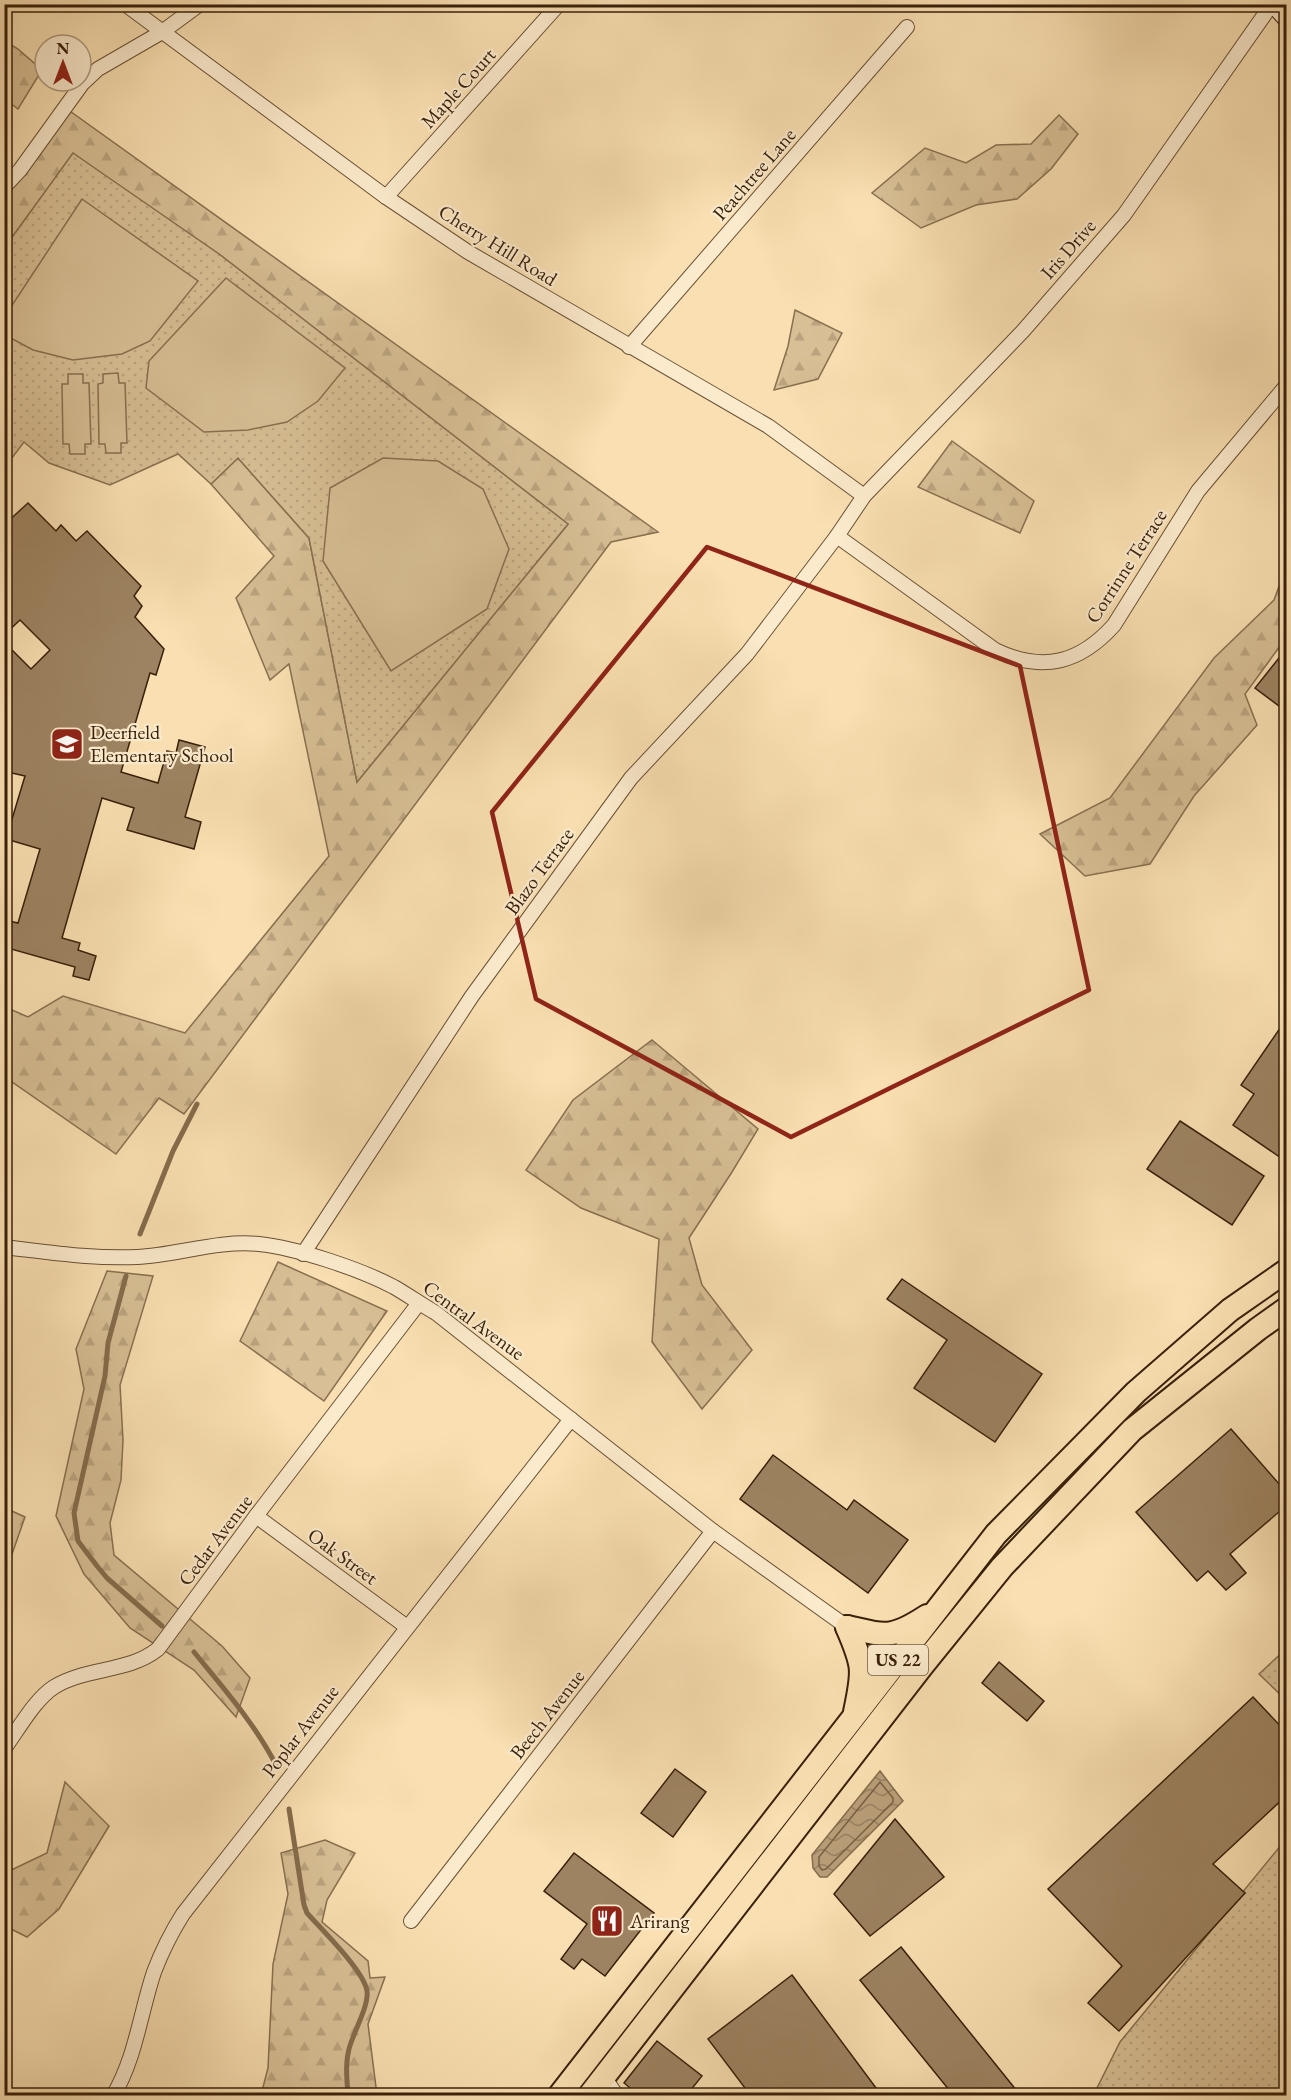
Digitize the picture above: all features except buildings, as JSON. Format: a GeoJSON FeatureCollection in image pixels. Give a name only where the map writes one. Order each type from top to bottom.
{"type":"FeatureCollection","features":[{"type":"Feature","properties":{"kind":"highway","name":"US 22"},"geometry":{"type":"LineString","coordinates":[[559,2096],[996,1534],[1136,1392],[1230,1311],[1287,1271]]}},
{"type":"Feature","properties":{"kind":"highway","name":"US 22"},"geometry":{"type":"LineString","coordinates":[[589,2096],[922,1666],[1002,1568],[1132,1430],[1258,1329],[1287,1309]]}},
{"type":"Feature","properties":{"kind":"highway"},"geometry":{"type":"LineString","coordinates":[[847,1627],[876,1634],[897,1632],[906,1629],[939,1608]]}},
{"type":"Feature","properties":{"kind":"highway"},"geometry":{"type":"LineString","coordinates":[[847,1627],[861,1660],[862,1671],[854,1718]]}},
{"type":"Feature","properties":{"kind":"main road"},"geometry":{"type":"LineString","coordinates":[[1274,4],[1287,16]]}},
{"type":"Feature","properties":{"kind":"street","name":"Cherry Hill Road"},"geometry":{"type":"LineString","coordinates":[[125,4],[386,197],[468,252],[768,426],[864,496]]}},
{"type":"Feature","properties":{"kind":"street"},"geometry":{"type":"LineString","coordinates":[[4,187],[20,170],[82,84],[98,69],[162,32],[200,4]]}},
{"type":"Feature","properties":{"kind":"street","name":"Maple Court"},"geometry":{"type":"LineString","coordinates":[[386,197],[559,4]]}},
{"type":"Feature","properties":{"kind":"street","name":"Iris Drive"},"geometry":{"type":"LineString","coordinates":[[837,536],[864,496],[1023,331],[1124,215],[1274,4]]}},
{"type":"Feature","properties":{"kind":"street","name":"Peachtree Lane"},"geometry":{"type":"LineString","coordinates":[[629,347],[907,27]]}},
{"type":"Feature","properties":{"kind":"street","name":"Corrinne Terrace"},"geometry":{"type":"LineString","coordinates":[[837,536],[995,650],[1012,658],[1030,662],[1049,663],[1067,659],[1084,652],[1099,641],[1114,624],[1198,490],[1287,386]]}},
{"type":"Feature","properties":{"kind":"street","name":"Blazo Terrace"},"geometry":{"type":"LineString","coordinates":[[303,1254],[472,996],[631,778],[747,654],[837,536]]}},
{"type":"Feature","properties":{"kind":"street","name":"Central Avenue"},"geometry":{"type":"LineString","coordinates":[[4,1247],[101,1257],[129,1257],[227,1244],[258,1244],[346,1267],[392,1286],[436,1313],[713,1531],[847,1627]]}},
{"type":"Feature","properties":{"kind":"street","name":"Cedar Avenue"},"geometry":{"type":"LineString","coordinates":[[4,1749],[44,1695],[54,1687],[66,1681],[135,1662],[148,1657],[158,1649],[256,1516],[419,1303]]}},
{"type":"Feature","properties":{"kind":"street","name":"Poplar Avenue"},"geometry":{"type":"LineString","coordinates":[[113,2096],[133,2054],[157,1966],[167,1940],[177,1923],[209,1879],[571,1419]]}},
{"type":"Feature","properties":{"kind":"street","name":"Oak Street"},"geometry":{"type":"LineString","coordinates":[[256,1516],[407,1627]]}},
{"type":"Feature","properties":{"kind":"street","name":"Beech Avenue"},"geometry":{"type":"LineString","coordinates":[[411,1921],[713,1531]]}},
{"type":"Feature","properties":{"kind":"street"},"geometry":{"type":"LineString","coordinates":[[604,2077],[617,2096]]}},
{"type":"Feature","properties":{"kind":"highlighted area"},"geometry":{"type":"Polygon","coordinates":[[[707,547],[1020,666],[1089,990],[791,1137],[536,999],[492,812],[707,547]]]}},
{"type":"Feature","properties":{"kind":"green space"},"geometry":{"type":"Polygon","coordinates":[[[5,41],[33,62],[33,85],[18,109],[5,99],[5,41]]]}},
{"type":"Feature","properties":{"kind":"green space"},"geometry":{"type":"Polygon","coordinates":[[[60,104],[658,532],[611,542],[184,1114],[159,1098],[116,1154],[5,1077],[5,1007],[28,1017],[63,996],[185,1033],[329,856],[289,664],[270,680],[236,598],[274,556],[211,484],[238,458],[309,538],[357,782],[568,524],[219,254],[73,154],[5,247],[5,186],[60,104]]]}},
{"type":"Feature","properties":{"kind":"green space"},"geometry":{"type":"Polygon","coordinates":[[[1059,115],[1078,134],[1051,169],[1017,199],[976,205],[921,228],[872,193],[925,148],[966,163],[996,145],[1031,144],[1059,115]]]}},
{"type":"Feature","properties":{"kind":"green space"},"geometry":{"type":"Polygon","coordinates":[[[73,153],[219,254],[568,524],[357,782],[309,538],[238,458],[211,484],[178,454],[110,485],[49,463],[24,442],[5,467],[5,247],[73,153]]]}},
{"type":"Feature","properties":{"kind":"green space"},"geometry":{"type":"Polygon","coordinates":[[[82,199],[198,281],[150,341],[122,354],[73,360],[33,350],[5,335],[5,316],[82,199]]]}},
{"type":"Feature","properties":{"kind":"green space"},"geometry":{"type":"Polygon","coordinates":[[[226,278],[345,368],[318,401],[287,422],[248,430],[204,432],[146,388],[149,361],[226,278]]]}},
{"type":"Feature","properties":{"kind":"green space"},"geometry":{"type":"Polygon","coordinates":[[[795,310],[842,333],[818,379],[774,390],[788,346],[795,310]]]}},
{"type":"Feature","properties":{"kind":"green space"},"geometry":{"type":"Polygon","coordinates":[[[118,373],[119,383],[125,383],[127,443],[121,443],[121,453],[106,453],[105,444],[99,444],[98,384],[103,383],[103,374],[118,373]]]}},
{"type":"Feature","properties":{"kind":"green space"},"geometry":{"type":"Polygon","coordinates":[[[68,374],[83,374],[83,383],[89,383],[91,444],[85,444],[85,454],[70,454],[69,444],[63,444],[62,384],[68,384],[68,374]]]}},
{"type":"Feature","properties":{"kind":"green space"},"geometry":{"type":"Polygon","coordinates":[[[952,441],[1034,501],[1020,533],[918,487],[952,441]]]}},
{"type":"Feature","properties":{"kind":"green space"},"geometry":{"type":"Polygon","coordinates":[[[383,458],[438,461],[483,489],[509,549],[487,609],[391,671],[323,561],[330,488],[383,458]]]}},
{"type":"Feature","properties":{"kind":"green space"},"geometry":{"type":"Polygon","coordinates":[[[1286,567],[1286,638],[1245,694],[1257,725],[1194,796],[1150,864],[1085,876],[1040,834],[1110,798],[1214,658],[1274,600],[1286,567]]]}},
{"type":"Feature","properties":{"kind":"green space"},"geometry":{"type":"Polygon","coordinates":[[[652,1040],[758,1129],[689,1238],[702,1285],[752,1350],[702,1409],[652,1342],[659,1239],[581,1208],[526,1170],[573,1100],[652,1040]]]}},
{"type":"Feature","properties":{"kind":"green space"},"geometry":{"type":"Polygon","coordinates":[[[278,1262],[387,1311],[324,1401],[240,1341],[278,1262]]]}},
{"type":"Feature","properties":{"kind":"green space"},"geometry":{"type":"Polygon","coordinates":[[[107,1271],[153,1276],[120,1385],[123,1440],[121,1480],[110,1523],[114,1555],[222,1646],[250,1678],[236,1717],[194,1670],[130,1628],[84,1574],[56,1516],[84,1389],[76,1349],[107,1271]]]}},
{"type":"Feature","properties":{"kind":"green space"},"geometry":{"type":"Polygon","coordinates":[[[5,1508],[25,1517],[5,1574],[5,1508]]]}},
{"type":"Feature","properties":{"kind":"green space"},"geometry":{"type":"Polygon","coordinates":[[[1286,1649],[1286,1700],[1259,1674],[1286,1649]]]}},
{"type":"Feature","properties":{"kind":"green space"},"geometry":{"type":"Polygon","coordinates":[[[65,1782],[109,1826],[59,1909],[27,1937],[5,1926],[5,1873],[47,1853],[65,1782]]]}},
{"type":"Feature","properties":{"kind":"green space"},"geometry":{"type":"Polygon","coordinates":[[[1286,1839],[1286,2095],[1093,2096],[1120,2042],[1286,1839]]]}},
{"type":"Feature","properties":{"kind":"green space"},"geometry":{"type":"Polygon","coordinates":[[[325,1840],[355,1853],[327,1900],[322,1922],[368,1961],[370,1978],[385,1977],[368,2024],[377,2095],[261,2095],[268,2068],[273,1964],[288,1894],[281,1853],[325,1840]]]}},
{"type":"Feature","properties":{"kind":"water"},"geometry":{"type":"Polygon","coordinates":[[[880,1771],[903,1801],[827,1877],[820,1877],[813,1868],[812,1855],[880,1771]]]}},
{"type":"Feature","properties":{"kind":"waterway"},"geometry":{"type":"LineString","coordinates":[[140,1234],[173,1151],[197,1104]]}},
{"type":"Feature","properties":{"kind":"waterway"},"geometry":{"type":"LineString","coordinates":[[126,1276],[108,1343],[105,1376],[74,1513],[78,1541],[97,1566],[107,1578],[162,1626]]}},
{"type":"Feature","properties":{"kind":"waterway"},"geometry":{"type":"LineString","coordinates":[[194,1652],[249,1722],[277,1767]]}},
{"type":"Feature","properties":{"kind":"waterway"},"geometry":{"type":"LineString","coordinates":[[289,1809],[307,1913],[351,1962],[367,1991],[366,2004],[348,2055],[348,2096]]}},
{"type":"Feature","properties":{"kind":"place","name":"Deerfield Elementary School"},"geometry":{"type":"Point","coordinates":[67,744]}},
{"type":"Feature","properties":{"kind":"place","name":"Arirang"},"geometry":{"type":"Point","coordinates":[607,1921]}}]}
